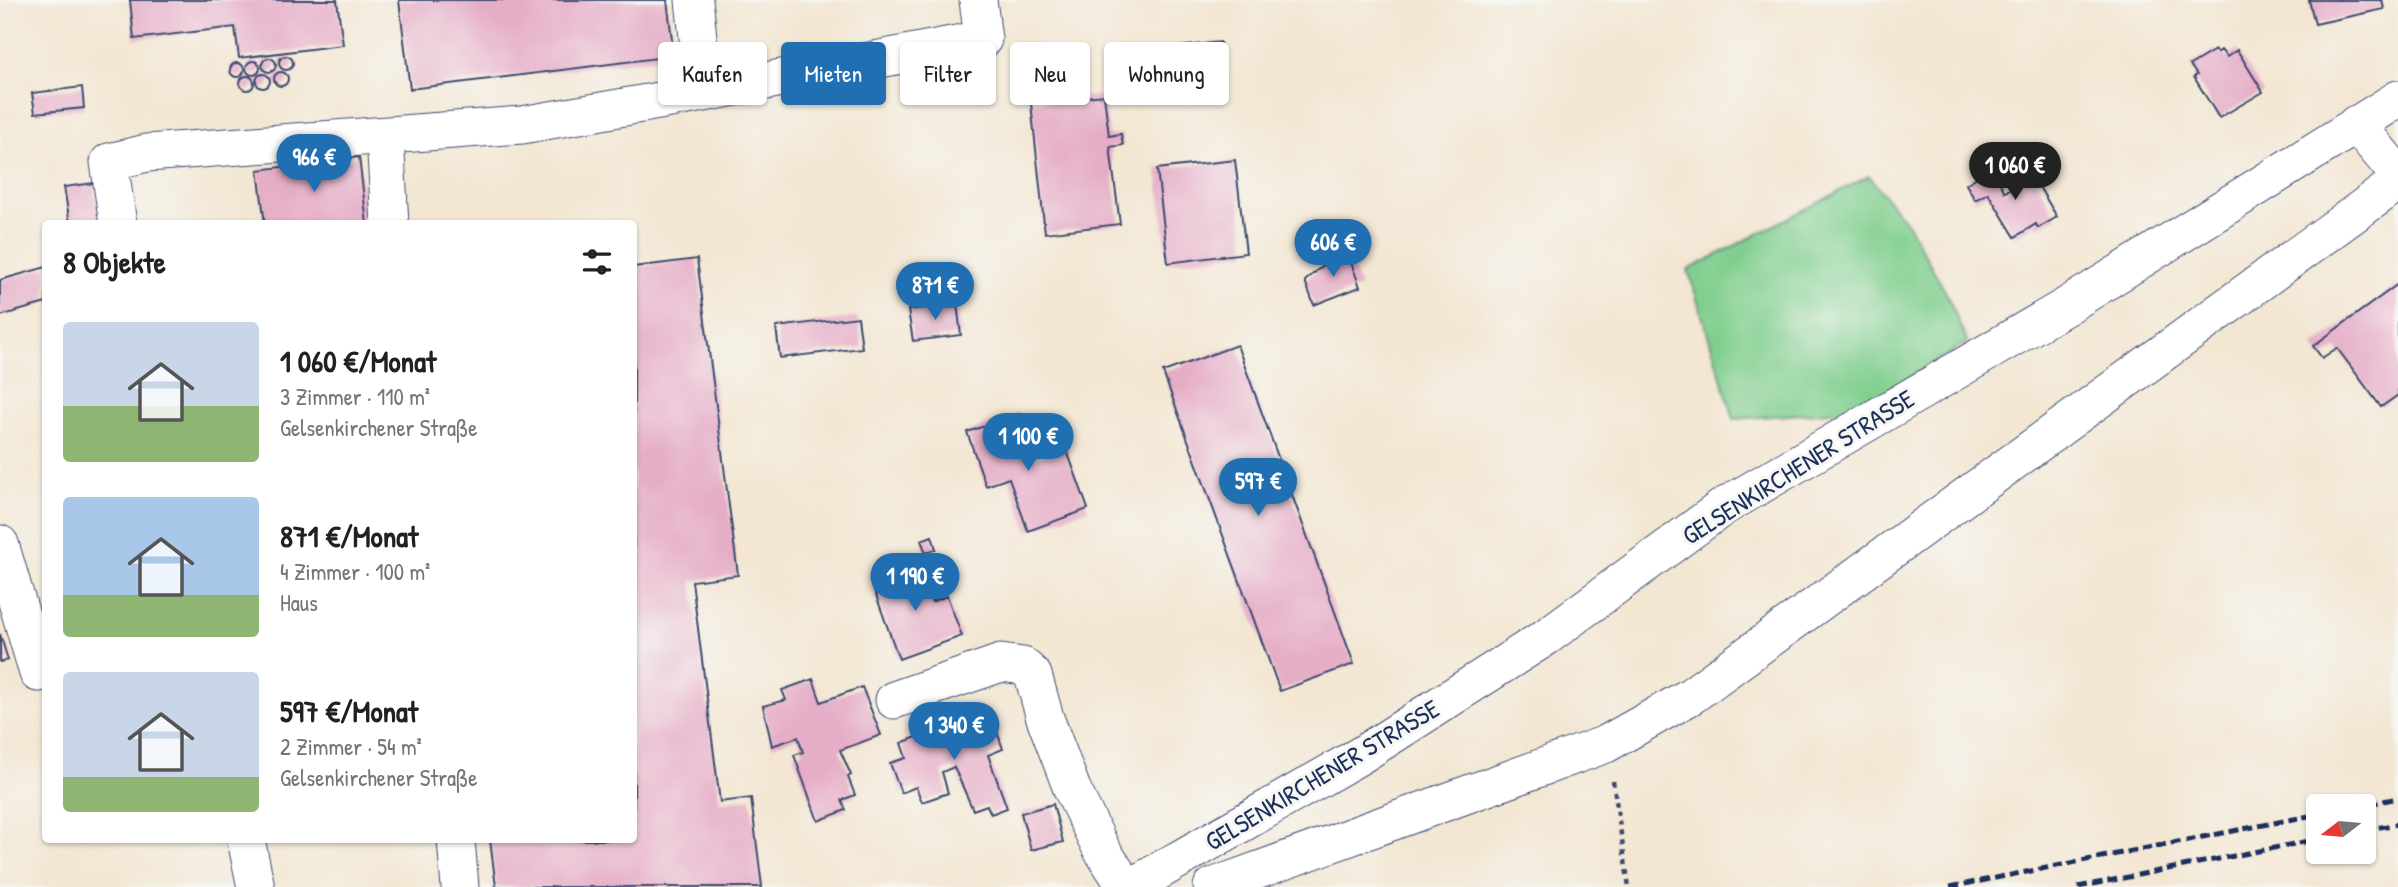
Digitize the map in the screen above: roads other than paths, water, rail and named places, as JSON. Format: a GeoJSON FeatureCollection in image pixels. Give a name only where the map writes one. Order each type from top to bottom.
{"type":"FeatureCollection","features":[{"type":"Feature","properties":{"kind":"street"},"geometry":{"type":"LineString","coordinates":[[694,0],[699,42]]}},
{"type":"Feature","properties":{"kind":"street"},"geometry":{"type":"LineString","coordinates":[[767,81],[983,38],[978,0]]}},
{"type":"Feature","properties":{"kind":"street","name":"GELSENKIRCHENER STRASSE"},"geometry":{"type":"LineString","coordinates":[[1129,887],[1361,755],[1546,637],[1723,507],[2065,307],[2398,99]]}},
{"type":"Feature","properties":{"kind":"street"},"geometry":{"type":"LineString","coordinates":[[117,220],[109,162],[147,153],[522,125],[658,101]]}},
{"type":"Feature","properties":{"kind":"street"},"geometry":{"type":"LineString","coordinates":[[2356,124],[2398,174]]}},
{"type":"Feature","properties":{"kind":"street"},"geometry":{"type":"LineString","coordinates":[[385,136],[390,220]]}},
{"type":"Feature","properties":{"kind":"street","name":"GELSENKIRCHENER STRASSE"},"geometry":{"type":"LineString","coordinates":[[1212,887],[1606,744],[1690,696],[2398,182]]}},
{"type":"Feature","properties":{"kind":"street"},"geometry":{"type":"LineString","coordinates":[[0,544],[38,673],[42,672]]}},
{"type":"Feature","properties":{"kind":"street"},"geometry":{"type":"LineString","coordinates":[[894,701],[1001,663],[1023,666],[1033,675],[1045,718],[1072,789],[1102,850],[1129,887]]}},
{"type":"Feature","properties":{"kind":"street"},"geometry":{"type":"LineString","coordinates":[[247,843],[256,887]]}},
{"type":"Feature","properties":{"kind":"street"},"geometry":{"type":"LineString","coordinates":[[456,843],[460,887]]}},
{"type":"Feature","properties":{"kind":"railway"},"geometry":{"type":"LineString","coordinates":[[2376,802],[2398,798]]}},
{"type":"Feature","properties":{"kind":"railway"},"geometry":{"type":"LineString","coordinates":[[1950,887],[2306,817]]}},
{"type":"Feature","properties":{"kind":"railway"},"geometry":{"type":"LineString","coordinates":[[2376,828],[2398,824]]}},
{"type":"Feature","properties":{"kind":"railway"},"geometry":{"type":"LineString","coordinates":[[2078,887],[2306,842]]}}]}
